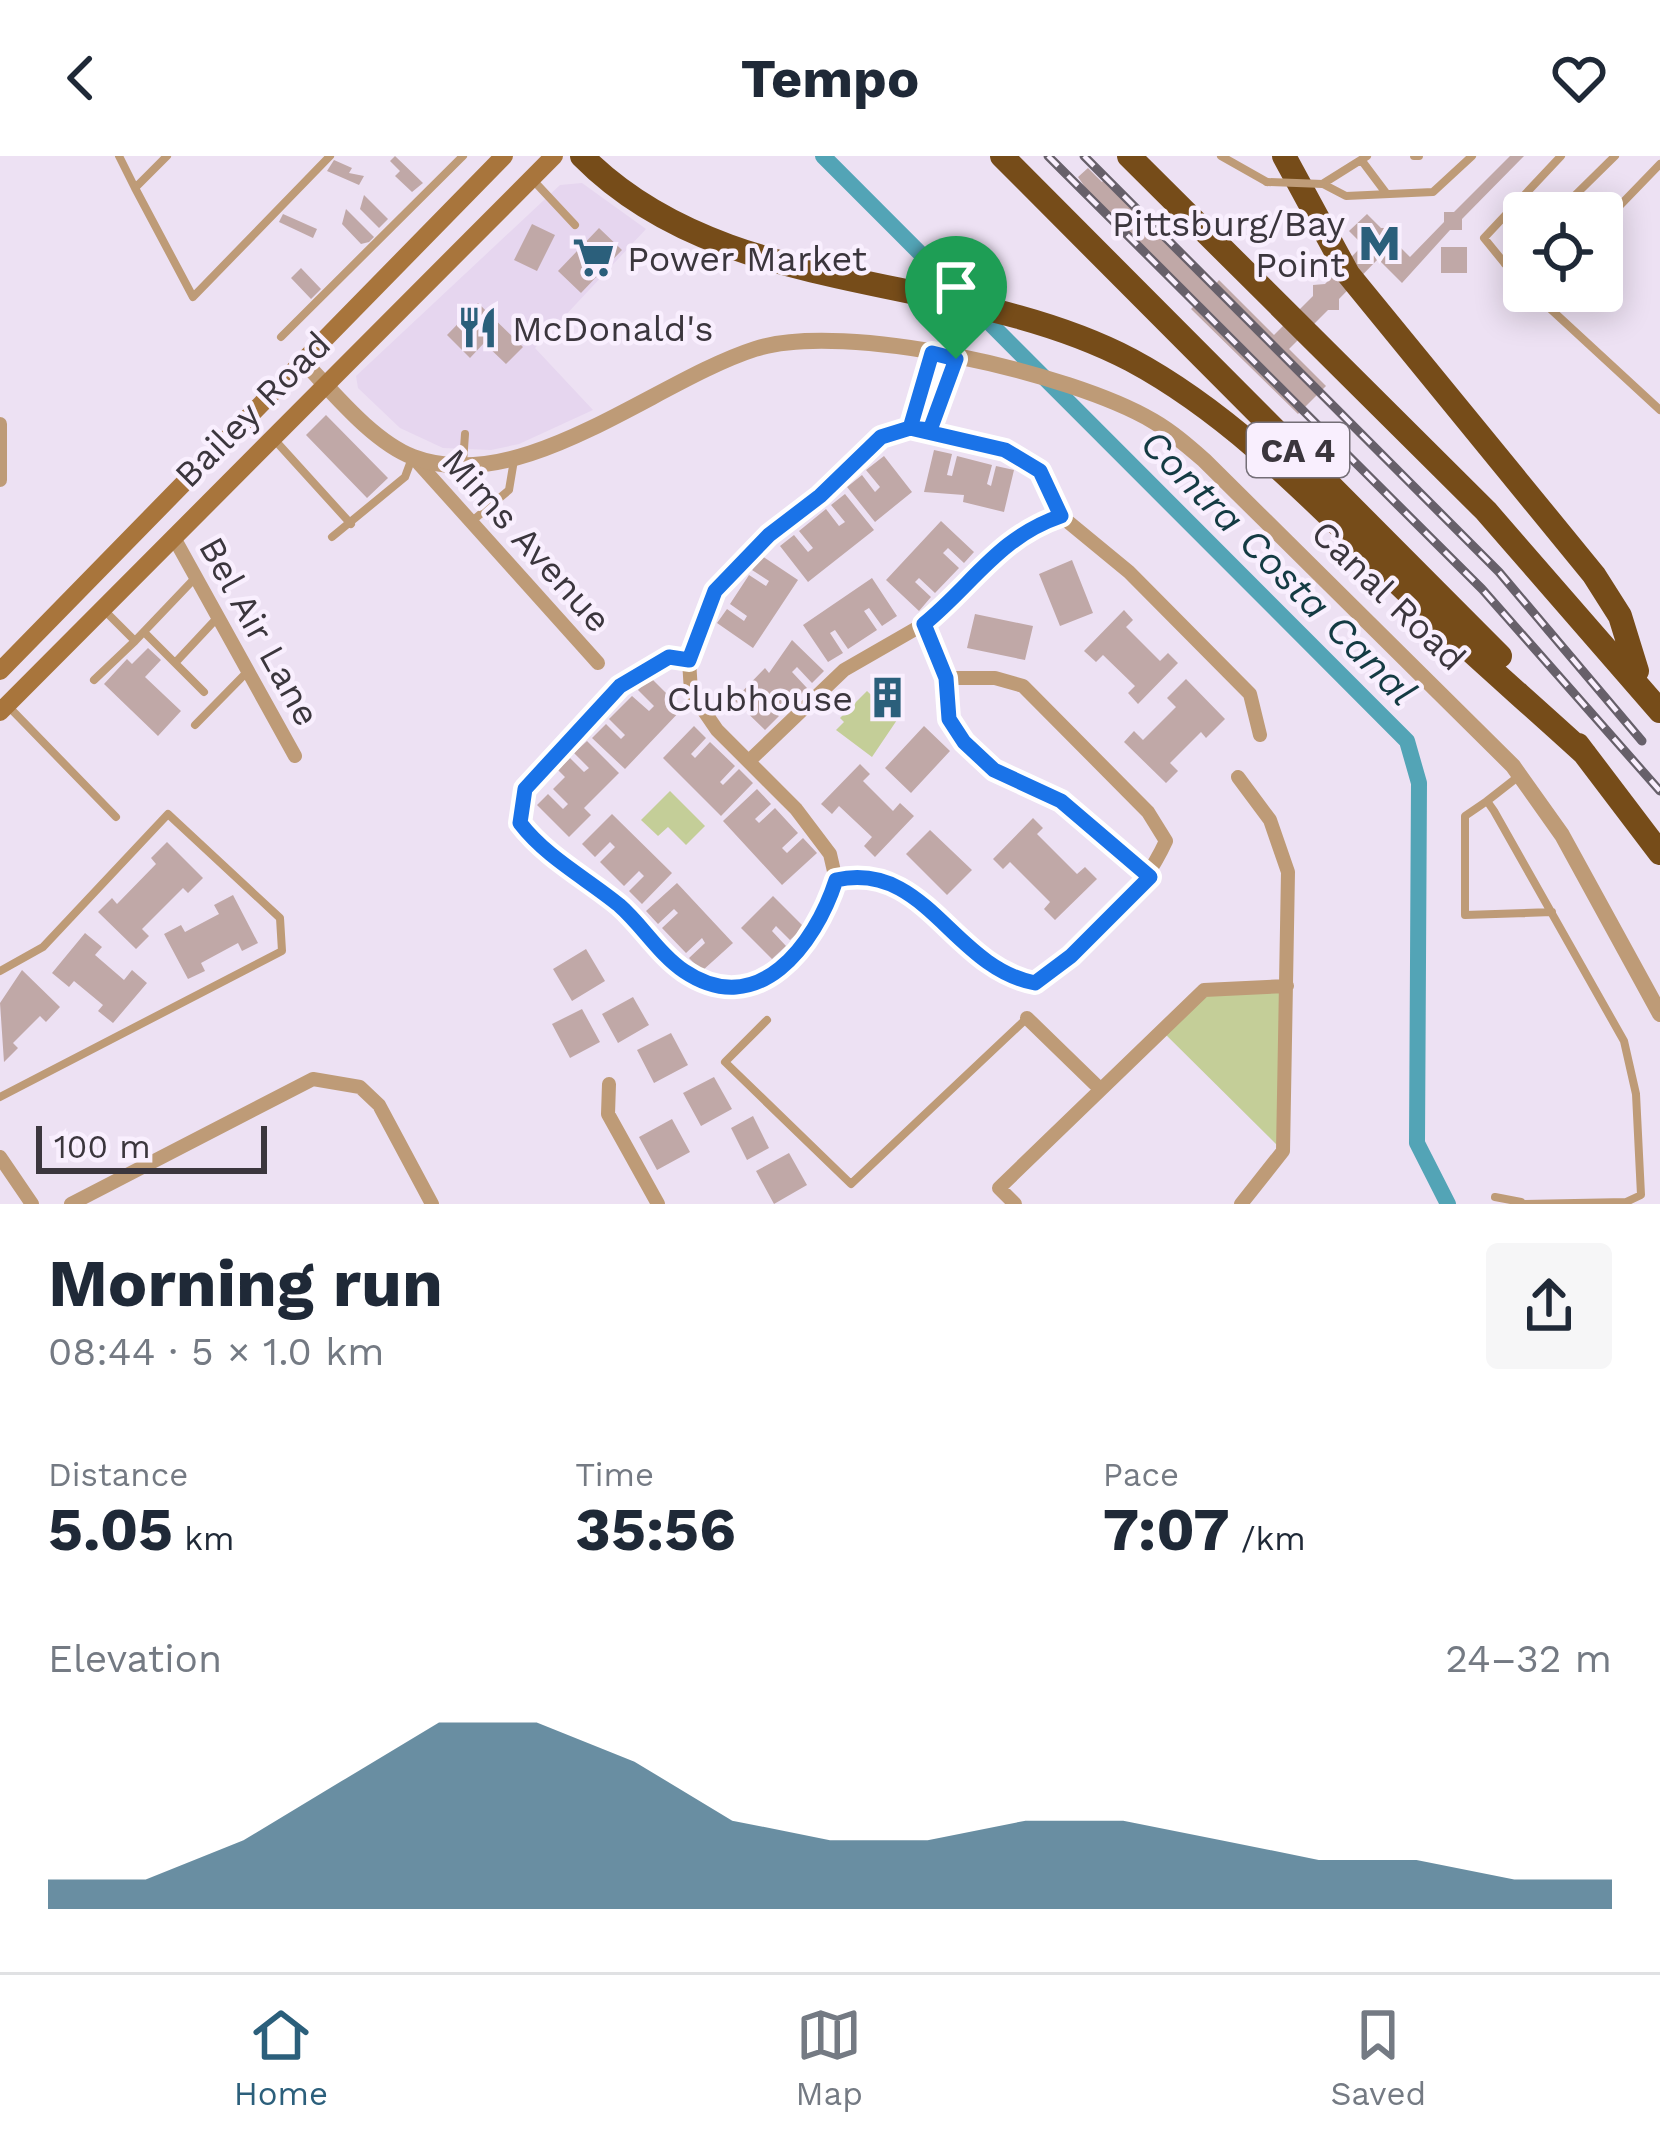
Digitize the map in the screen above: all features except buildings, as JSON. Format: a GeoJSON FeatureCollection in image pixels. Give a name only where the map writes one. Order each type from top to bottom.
{"type":"FeatureCollection","features":[{"type":"Feature","properties":{"kind":"highway"},"geometry":{"type":"LineString","coordinates":[[582,156],[632,202],[693,234],[1087,340],[1129,359],[1204,407],[1585,754]]}},
{"type":"Feature","properties":{"kind":"highway","name":"CA 4"},"geometry":{"type":"LineString","coordinates":[[1002,156],[1421,574],[1585,754],[1660,853]]}},
{"type":"Feature","properties":{"kind":"highway","name":"CA 4"},"geometry":{"type":"LineString","coordinates":[[1129,156],[1486,511],[1660,711]]}},
{"type":"Feature","properties":{"kind":"highway"},"geometry":{"type":"LineString","coordinates":[[1284,156],[1348,274],[1594,575],[1620,616],[1641,685]]}},
{"type":"Feature","properties":{"kind":"main road","name":"Bailey Road"},"geometry":{"type":"LineString","coordinates":[[0,671],[503,156]]}},
{"type":"Feature","properties":{"kind":"main road","name":"Bailey Road"},"geometry":{"type":"LineString","coordinates":[[3,708],[554,156]]}},
{"type":"Feature","properties":{"kind":"street","name":"Canal Road"},"geometry":{"type":"LineString","coordinates":[[412,457],[464,464],[514,460],[754,349],[831,337],[932,353],[1029,377],[1087,393],[1153,420],[1204,460],[1520,776],[1562,835],[1660,1014]]}},
{"type":"Feature","properties":{"kind":"street"},"geometry":{"type":"LineString","coordinates":[[910,428],[932,353]]}},
{"type":"Feature","properties":{"kind":"street"},"geometry":{"type":"LineString","coordinates":[[930,430],[956,359]]}},
{"type":"Feature","properties":{"kind":"street"},"geometry":{"type":"LineString","coordinates":[[304,361],[412,457]]}},
{"type":"Feature","properties":{"kind":"street"},"geometry":{"type":"LineString","coordinates":[[0,424],[0,479]]}},
{"type":"Feature","properties":{"kind":"street"},"geometry":{"type":"LineString","coordinates":[[689,660],[669,657],[620,686],[525,789],[520,823],[538,847],[576,869],[632,916],[680,968],[710,986],[745,988],[777,972],[821,923],[836,880],[830,854],[750,760],[717,730],[691,692],[689,660],[715,591],[881,437],[910,428],[930,430],[1005,450],[1040,471],[1061,516],[1129,572],[1250,694],[1260,735]]}},
{"type":"Feature","properties":{"kind":"street","name":"Mims Avenue"},"geometry":{"type":"LineString","coordinates":[[412,457],[598,663]]}},
{"type":"Feature","properties":{"kind":"street"},"geometry":{"type":"LineString","coordinates":[[750,760],[844,670],[924,624],[969,586],[1009,539],[1061,516]]}},
{"type":"Feature","properties":{"kind":"street","name":"Bel Air Lane"},"geometry":{"type":"LineString","coordinates":[[173,536],[295,756]]}},
{"type":"Feature","properties":{"kind":"street"},"geometry":{"type":"LineString","coordinates":[[924,624],[946,678],[949,719],[964,742],[994,770],[1061,801],[1150,877]]}},
{"type":"Feature","properties":{"kind":"street"},"geometry":{"type":"LineString","coordinates":[[836,880],[862,874],[915,893],[967,950],[1005,977],[1035,983],[1071,956],[1150,877],[1166,841],[1148,812],[1023,686],[995,678],[946,678]]}},
{"type":"Feature","properties":{"kind":"street"},"geometry":{"type":"LineString","coordinates":[[1238,777],[1270,820],[1288,872],[1283,1151],[1241,1204]]}},
{"type":"Feature","properties":{"kind":"street"},"geometry":{"type":"LineString","coordinates":[[1015,1204],[999,1188],[1098,1087],[1204,991],[1287,986]]}},
{"type":"Feature","properties":{"kind":"street"},"geometry":{"type":"LineString","coordinates":[[1027,1018],[1098,1087]]}},
{"type":"Feature","properties":{"kind":"street"},"geometry":{"type":"LineString","coordinates":[[71,1204],[313,1079],[338,1079],[360,1087],[379,1105],[432,1204]]}},
{"type":"Feature","properties":{"kind":"street"},"geometry":{"type":"LineString","coordinates":[[609,1084],[608,1114],[658,1204]]}},
{"type":"Feature","properties":{"kind":"street"},"geometry":{"type":"LineString","coordinates":[[0,1157],[32,1204]]}},
{"type":"Feature","properties":{"kind":"lane"},"geometry":{"type":"LineString","coordinates":[[119,156],[193,297],[330,156]]}},
{"type":"Feature","properties":{"kind":"lane"},"geometry":{"type":"LineString","coordinates":[[135,188],[167,156]]}},
{"type":"Feature","properties":{"kind":"lane"},"geometry":{"type":"LineString","coordinates":[[280,337],[463,156]]}},
{"type":"Feature","properties":{"kind":"lane"},"geometry":{"type":"LineString","coordinates":[[1221,156],[1267,182],[1323,184],[1346,196],[1433,192],[1472,156]]}},
{"type":"Feature","properties":{"kind":"lane"},"geometry":{"type":"LineString","coordinates":[[1526,192],[1561,156]]}},
{"type":"Feature","properties":{"kind":"lane"},"geometry":{"type":"LineString","coordinates":[[1578,192],[1615,156]]}},
{"type":"Feature","properties":{"kind":"lane"},"geometry":{"type":"LineString","coordinates":[[1323,184],[1365,159],[1388,194]]}},
{"type":"Feature","properties":{"kind":"lane"},"geometry":{"type":"LineString","coordinates":[[1623,202],[1660,164]]}},
{"type":"Feature","properties":{"kind":"lane"},"geometry":{"type":"LineString","coordinates":[[531,178],[575,224]]}},
{"type":"Feature","properties":{"kind":"lane"},"geometry":{"type":"LineString","coordinates":[[1503,216],[1487,233],[1485,245],[1503,262]]}},
{"type":"Feature","properties":{"kind":"lane"},"geometry":{"type":"LineString","coordinates":[[1555,312],[1660,410]]}},
{"type":"Feature","properties":{"kind":"lane"},"geometry":{"type":"LineString","coordinates":[[464,464],[465,434]]}},
{"type":"Feature","properties":{"kind":"lane"},"geometry":{"type":"LineString","coordinates":[[272,436],[351,524]]}},
{"type":"Feature","properties":{"kind":"lane"},"geometry":{"type":"LineString","coordinates":[[332,537],[405,477],[412,457]]}},
{"type":"Feature","properties":{"kind":"lane"},"geometry":{"type":"LineString","coordinates":[[470,523],[509,490],[514,460]]}},
{"type":"Feature","properties":{"kind":"lane"},"geometry":{"type":"LineString","coordinates":[[199,467],[220,488]]}},
{"type":"Feature","properties":{"kind":"lane"},"geometry":{"type":"LineString","coordinates":[[94,680],[196,577]]}},
{"type":"Feature","properties":{"kind":"lane"},"geometry":{"type":"LineString","coordinates":[[102,608],[135,641]]}},
{"type":"Feature","properties":{"kind":"lane"},"geometry":{"type":"LineString","coordinates":[[175,662],[218,617]]}},
{"type":"Feature","properties":{"kind":"lane"},"geometry":{"type":"LineString","coordinates":[[145,632],[204,692]]}},
{"type":"Feature","properties":{"kind":"lane"},"geometry":{"type":"LineString","coordinates":[[195,725],[248,671]]}},
{"type":"Feature","properties":{"kind":"lane"},"geometry":{"type":"LineString","coordinates":[[3,708],[116,817]]}},
{"type":"Feature","properties":{"kind":"lane"},"geometry":{"type":"LineString","coordinates":[[1520,776],[1465,816],[1465,915],[1552,912]]}},
{"type":"Feature","properties":{"kind":"lane"},"geometry":{"type":"LineString","coordinates":[[1487,801],[1624,1041],[1636,1094],[1641,1195],[1626,1202],[1521,1203],[1495,1197]]}},
{"type":"Feature","properties":{"kind":"lane"},"geometry":{"type":"LineString","coordinates":[[0,971],[43,947],[169,814],[280,918],[282,951],[0,1097]]}},
{"type":"Feature","properties":{"kind":"lane"},"geometry":{"type":"LineString","coordinates":[[767,1020],[725,1062],[851,1184],[1027,1018]]}},
{"type":"Feature","properties":{"kind":"shaded area"},"geometry":{"type":"Polygon","coordinates":[[[582,183],[646,229],[535,348],[593,410],[519,444],[491,450],[443,448],[400,428],[358,388],[356,376],[560,185],[582,183]]]}},
{"type":"Feature","properties":{"kind":"green space"},"geometry":{"type":"Polygon","coordinates":[[[867,691],[897,720],[872,757],[836,730],[844,722],[840,718],[867,691]]]}},
{"type":"Feature","properties":{"kind":"green space"},"geometry":{"type":"Polygon","coordinates":[[[670,791],[705,826],[686,845],[668,827],[658,836],[641,820],[670,791]]]}},
{"type":"Feature","properties":{"kind":"green space"},"geometry":{"type":"Polygon","coordinates":[[[1287,986],[1283,1151],[1160,1029],[1204,990],[1287,986]]]}},
{"type":"Feature","properties":{"kind":"waterway","name":"Contra Costa Canal"},"geometry":{"type":"LineString","coordinates":[[823,156],[1407,741],[1419,783],[1417,1143],[1448,1204]]}},
{"type":"Feature","properties":{"kind":"railway"},"geometry":{"type":"LineString","coordinates":[[1048,156],[1482,589],[1660,791]]}},
{"type":"Feature","properties":{"kind":"railway"},"geometry":{"type":"LineString","coordinates":[[1084,156],[1499,572],[1642,741]]}},
{"type":"Feature","properties":{"kind":"place","name":"Pittsburg/Bay Point"},"geometry":{"type":"Point","coordinates":[1379,244]}},
{"type":"Feature","properties":{"kind":"place","name":"Power Market"},"geometry":{"type":"Point","coordinates":[593,258]}},
{"type":"Feature","properties":{"kind":"place","name":"McDonald's"},"geometry":{"type":"Point","coordinates":[478,328]}},
{"type":"Feature","properties":{"kind":"place","name":"Clubhouse"},"geometry":{"type":"Point","coordinates":[887,698]}},
{"type":"Feature","properties":{"kind":"route"},"geometry":{"type":"LineString","coordinates":[[956,359],[930,430],[910,428],[881,437],[850,462],[820,496],[769,535],[715,591],[689,660],[669,657],[620,686],[525,789],[520,823],[538,847],[576,869],[632,916],[680,968],[710,986],[745,988],[777,972],[821,923],[836,880],[862,874],[915,893],[967,950],[1005,977],[1035,983],[1071,956],[1150,877],[1061,801],[994,770],[964,742],[949,719],[946,678],[924,624],[969,586],[1009,539],[1061,516],[1040,471],[1005,450],[910,428],[932,353],[956,359]]}}]}
